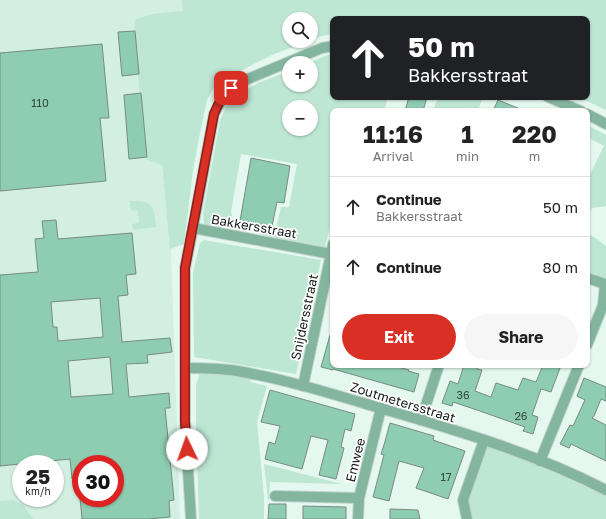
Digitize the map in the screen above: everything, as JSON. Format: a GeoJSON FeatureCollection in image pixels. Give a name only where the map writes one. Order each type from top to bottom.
{"type":"FeatureCollection","features":[{"type":"Feature","properties":{"kind":"street"},"geometry":{"type":"LineString","coordinates":[[193,228],[214,114],[222,96],[231,88],[243,81],[322,48],[330,47]]}},
{"type":"Feature","properties":{"kind":"street"},"geometry":{"type":"LineString","coordinates":[[555,100],[573,108]]}},
{"type":"Feature","properties":{"kind":"street"},"geometry":{"type":"LineString","coordinates":[[590,116],[606,124]]}},
{"type":"Feature","properties":{"kind":"street","name":"Bakkersstraat"},"geometry":{"type":"LineString","coordinates":[[191,519],[185,421],[185,268],[193,228],[330,249]]}},
{"type":"Feature","properties":{"kind":"street","name":"Snijdersstraat"},"geometry":{"type":"LineString","coordinates":[[304,386],[330,259]]}},
{"type":"Feature","properties":{"kind":"street"},"geometry":{"type":"LineString","coordinates":[[590,279],[605,284],[605,305],[590,338]]}},
{"type":"Feature","properties":{"kind":"street","name":"Zoutmetersstraat"},"geometry":{"type":"LineString","coordinates":[[185,368],[236,370],[304,386],[381,408],[484,440],[585,479],[606,490]]}},
{"type":"Feature","properties":{"kind":"street"},"geometry":{"type":"LineString","coordinates":[[421,420],[437,368]]}},
{"type":"Feature","properties":{"kind":"street"},"geometry":{"type":"LineString","coordinates":[[540,461],[578,368]]}},
{"type":"Feature","properties":{"kind":"street","name":"Emwee"},"geometry":{"type":"LineString","coordinates":[[358,519],[359,498],[381,408]]}},
{"type":"Feature","properties":{"kind":"street"},"geometry":{"type":"LineString","coordinates":[[467,519],[464,500],[484,440]]}},
{"type":"Feature","properties":{"kind":"street"},"geometry":{"type":"LineString","coordinates":[[275,496],[359,498]]}},
{"type":"Feature","properties":{"kind":"shaded area"},"geometry":{"type":"Polygon","coordinates":[[[0,0],[292,0],[146,29],[171,250],[180,519],[0,519],[0,0]]]}},
{"type":"Feature","properties":{"kind":"shaded area"},"geometry":{"type":"Polygon","coordinates":[[[182,0],[606,0],[606,110],[584,100],[590,100],[590,16],[330,16],[330,35],[318,37],[318,12],[282,12],[282,48],[290,48],[274,54],[228,77],[214,87],[207,100],[193,170],[184,244],[170,249],[162,165],[146,159],[134,30],[136,19],[152,14],[183,11],[182,0]]]}},
{"type":"Feature","properties":{"kind":"shaded area"},"geometry":{"type":"Polygon","coordinates":[[[330,54],[330,100],[387,100],[385,108],[330,108],[330,227],[325,247],[262,235],[264,228],[276,229],[281,207],[289,207],[297,164],[241,154],[231,212],[234,225],[246,226],[245,232],[204,225],[203,213],[220,121],[226,106],[239,94],[258,83],[282,74],[282,92],[318,92],[318,59],[330,54]]]}},
{"type":"Feature","properties":{"kind":"shaded area"},"geometry":{"type":"Polygon","coordinates":[[[437,100],[482,100],[479,108],[434,108],[437,100]]]}},
{"type":"Feature","properties":{"kind":"shaded area"},"geometry":{"type":"Polygon","coordinates":[[[590,127],[606,135],[606,206],[592,208],[590,212],[590,174],[604,146],[590,139],[590,127]]]}},
{"type":"Feature","properties":{"kind":"shaded area"},"geometry":{"type":"Polygon","coordinates":[[[130,201],[144,202],[151,206],[156,227],[133,230],[132,224],[139,223],[138,211],[131,210],[130,201]]]}},
{"type":"Feature","properties":{"kind":"shaded area"},"geometry":{"type":"Polygon","coordinates":[[[590,235],[606,246],[606,279],[590,274],[590,235]]]}},
{"type":"Feature","properties":{"kind":"shaded area"},"geometry":{"type":"Polygon","coordinates":[[[204,240],[321,260],[296,374],[194,357],[193,272],[200,243],[204,240]]]}},
{"type":"Feature","properties":{"kind":"shaded area"},"geometry":{"type":"Polygon","coordinates":[[[200,373],[234,375],[251,378],[250,382],[267,386],[257,422],[264,497],[264,519],[199,519],[196,385],[200,373]]]}},
{"type":"Feature","properties":{"kind":"shaded area"},"geometry":{"type":"Polygon","coordinates":[[[487,444],[606,496],[606,519],[471,519],[467,500],[487,444]]]}},
{"type":"Feature","properties":{"kind":"shaded area"},"geometry":{"type":"Polygon","coordinates":[[[264,464],[342,484],[270,482],[268,500],[264,464]]]}},
{"type":"Feature","properties":{"kind":"shaded area"},"geometry":{"type":"Polygon","coordinates":[[[12,500],[12,507],[24,507],[33,519],[0,519],[0,501],[12,500]]]}},
{"type":"Feature","properties":{"kind":"building"},"geometry":{"type":"Polygon","coordinates":[[[135,31],[139,74],[122,76],[118,32],[135,31]]]}},
{"type":"Feature","properties":{"kind":"building"},"geometry":{"type":"Polygon","coordinates":[[[102,44],[109,118],[100,118],[106,181],[0,191],[0,53],[102,44]]]}},
{"type":"Feature","properties":{"kind":"building"},"geometry":{"type":"Polygon","coordinates":[[[141,93],[147,157],[129,159],[124,95],[141,93]]]}},
{"type":"Feature","properties":{"kind":"building"},"geometry":{"type":"Polygon","coordinates":[[[408,100],[426,100],[424,108],[406,108],[408,100]]]}},
{"type":"Feature","properties":{"kind":"building"},"geometry":{"type":"Polygon","coordinates":[[[498,100],[518,108],[494,108],[498,100]]]}},
{"type":"Feature","properties":{"kind":"building"},"geometry":{"type":"Polygon","coordinates":[[[251,158],[290,166],[284,203],[277,202],[272,226],[240,221],[251,158]]]}},
{"type":"Feature","properties":{"kind":"building"},"geometry":{"type":"Polygon","coordinates":[[[56,220],[58,239],[132,233],[136,274],[126,275],[128,295],[118,296],[122,342],[170,338],[172,352],[147,355],[148,363],[126,364],[129,397],[169,393],[170,408],[165,408],[174,500],[169,501],[170,517],[148,519],[82,519],[81,507],[124,507],[124,455],[72,455],[72,479],[70,459],[64,460],[64,455],[12,455],[12,465],[0,466],[0,275],[38,272],[35,239],[44,238],[42,221],[56,220]],[[100,298],[51,302],[53,327],[57,327],[58,341],[103,337],[100,298]],[[110,357],[68,361],[71,397],[113,394],[110,357]]]}},
{"type":"Feature","properties":{"kind":"building"},"geometry":{"type":"Polygon","coordinates":[[[330,335],[330,368],[401,368],[419,374],[414,392],[321,367],[330,335]]]}},
{"type":"Feature","properties":{"kind":"building"},"geometry":{"type":"Polygon","coordinates":[[[463,368],[477,368],[482,370],[475,391],[491,397],[496,383],[518,390],[523,378],[536,382],[542,368],[560,368],[551,392],[541,389],[532,415],[538,417],[533,434],[523,431],[525,427],[477,410],[453,402],[452,406],[442,403],[450,381],[458,384],[463,368]]]}},
{"type":"Feature","properties":{"kind":"building"},"geometry":{"type":"Polygon","coordinates":[[[584,378],[606,387],[606,401],[601,399],[592,418],[606,425],[606,461],[571,444],[569,448],[560,444],[570,425],[573,426],[585,400],[577,396],[584,378]]]}},
{"type":"Feature","properties":{"kind":"building"},"geometry":{"type":"Polygon","coordinates":[[[270,390],[355,414],[351,431],[345,429],[341,447],[344,448],[336,479],[319,475],[328,440],[311,436],[302,469],[265,459],[269,442],[275,444],[280,426],[261,422],[270,390]]]}},
{"type":"Feature","properties":{"kind":"building"},"geometry":{"type":"Polygon","coordinates":[[[390,423],[434,436],[433,440],[465,451],[448,499],[416,488],[424,468],[399,461],[389,501],[373,497],[384,455],[381,454],[390,423]]]}},
{"type":"Feature","properties":{"kind":"building"},"geometry":{"type":"Polygon","coordinates":[[[269,504],[286,504],[286,519],[268,519],[269,504]]]}},
{"type":"Feature","properties":{"kind":"building"},"geometry":{"type":"Polygon","coordinates":[[[303,506],[346,507],[346,519],[303,519],[303,506]]]}},
{"type":"Feature","properties":{"kind":"building"},"geometry":{"type":"Polygon","coordinates":[[[390,509],[418,510],[420,519],[390,519],[390,509]]]}},
{"type":"Feature","properties":{"kind":"route"},"geometry":{"type":"LineString","coordinates":[[187,449],[185,421],[185,268],[214,114],[222,96],[231,88]]}}]}
